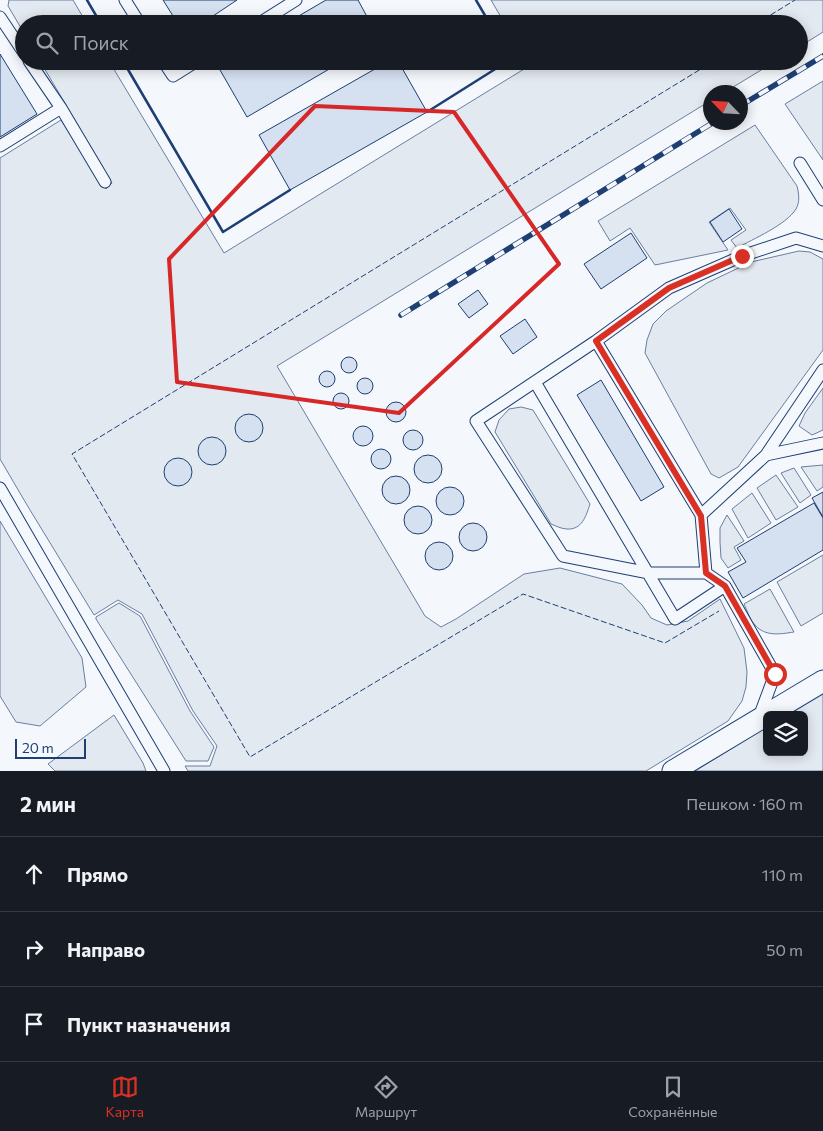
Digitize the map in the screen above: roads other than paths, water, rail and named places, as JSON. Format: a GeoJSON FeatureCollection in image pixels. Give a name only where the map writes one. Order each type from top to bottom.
{"type":"FeatureCollection","features":[{"type":"Feature","properties":{"kind":"street"},"geometry":{"type":"LineString","coordinates":[[673,771],[823,681]]}},
{"type":"Feature","properties":{"kind":"lane"},"geometry":{"type":"LineString","coordinates":[[124,0],[134,15]]}},
{"type":"Feature","properties":{"kind":"lane"},"geometry":{"type":"LineString","coordinates":[[272,15],[296,0]]}},
{"type":"Feature","properties":{"kind":"lane"},"geometry":{"type":"LineString","coordinates":[[0,17],[15,40]]}},
{"type":"Feature","properties":{"kind":"lane"},"geometry":{"type":"LineString","coordinates":[[36,70],[105,182]]}},
{"type":"Feature","properties":{"kind":"lane"},"geometry":{"type":"LineString","coordinates":[[169,70],[173,76],[183,70]]}},
{"type":"Feature","properties":{"kind":"lane"},"geometry":{"type":"LineString","coordinates":[[0,146],[61,108]]}},
{"type":"Feature","properties":{"kind":"lane"},"geometry":{"type":"LineString","coordinates":[[800,163],[823,200]]}},
{"type":"Feature","properties":{"kind":"lane"},"geometry":{"type":"LineString","coordinates":[[759,719],[775,674],[725,586],[706,573],[649,573],[563,556],[476,420],[596,341],[669,288],[742,256],[796,238],[823,246]]}},
{"type":"Feature","properties":{"kind":"lane"},"geometry":{"type":"LineString","coordinates":[[596,341],[701,516],[706,573]]}},
{"type":"Feature","properties":{"kind":"lane"},"geometry":{"type":"LineString","coordinates":[[701,516],[766,455],[823,370]]}},
{"type":"Feature","properties":{"kind":"lane"},"geometry":{"type":"LineString","coordinates":[[535,382],[675,619],[725,586]]}},
{"type":"Feature","properties":{"kind":"lane"},"geometry":{"type":"LineString","coordinates":[[766,455],[823,444]]}},
{"type":"Feature","properties":{"kind":"lane"},"geometry":{"type":"LineString","coordinates":[[0,488],[164,771]]}},
{"type":"Feature","properties":{"kind":"railway"},"geometry":{"type":"LineString","coordinates":[[808,65],[823,56]]}},
{"type":"Feature","properties":{"kind":"railway"},"geometry":{"type":"LineString","coordinates":[[748,101],[800,70]]}},
{"type":"Feature","properties":{"kind":"railway"},"geometry":{"type":"LineString","coordinates":[[401,315],[703,129]]}}]}
